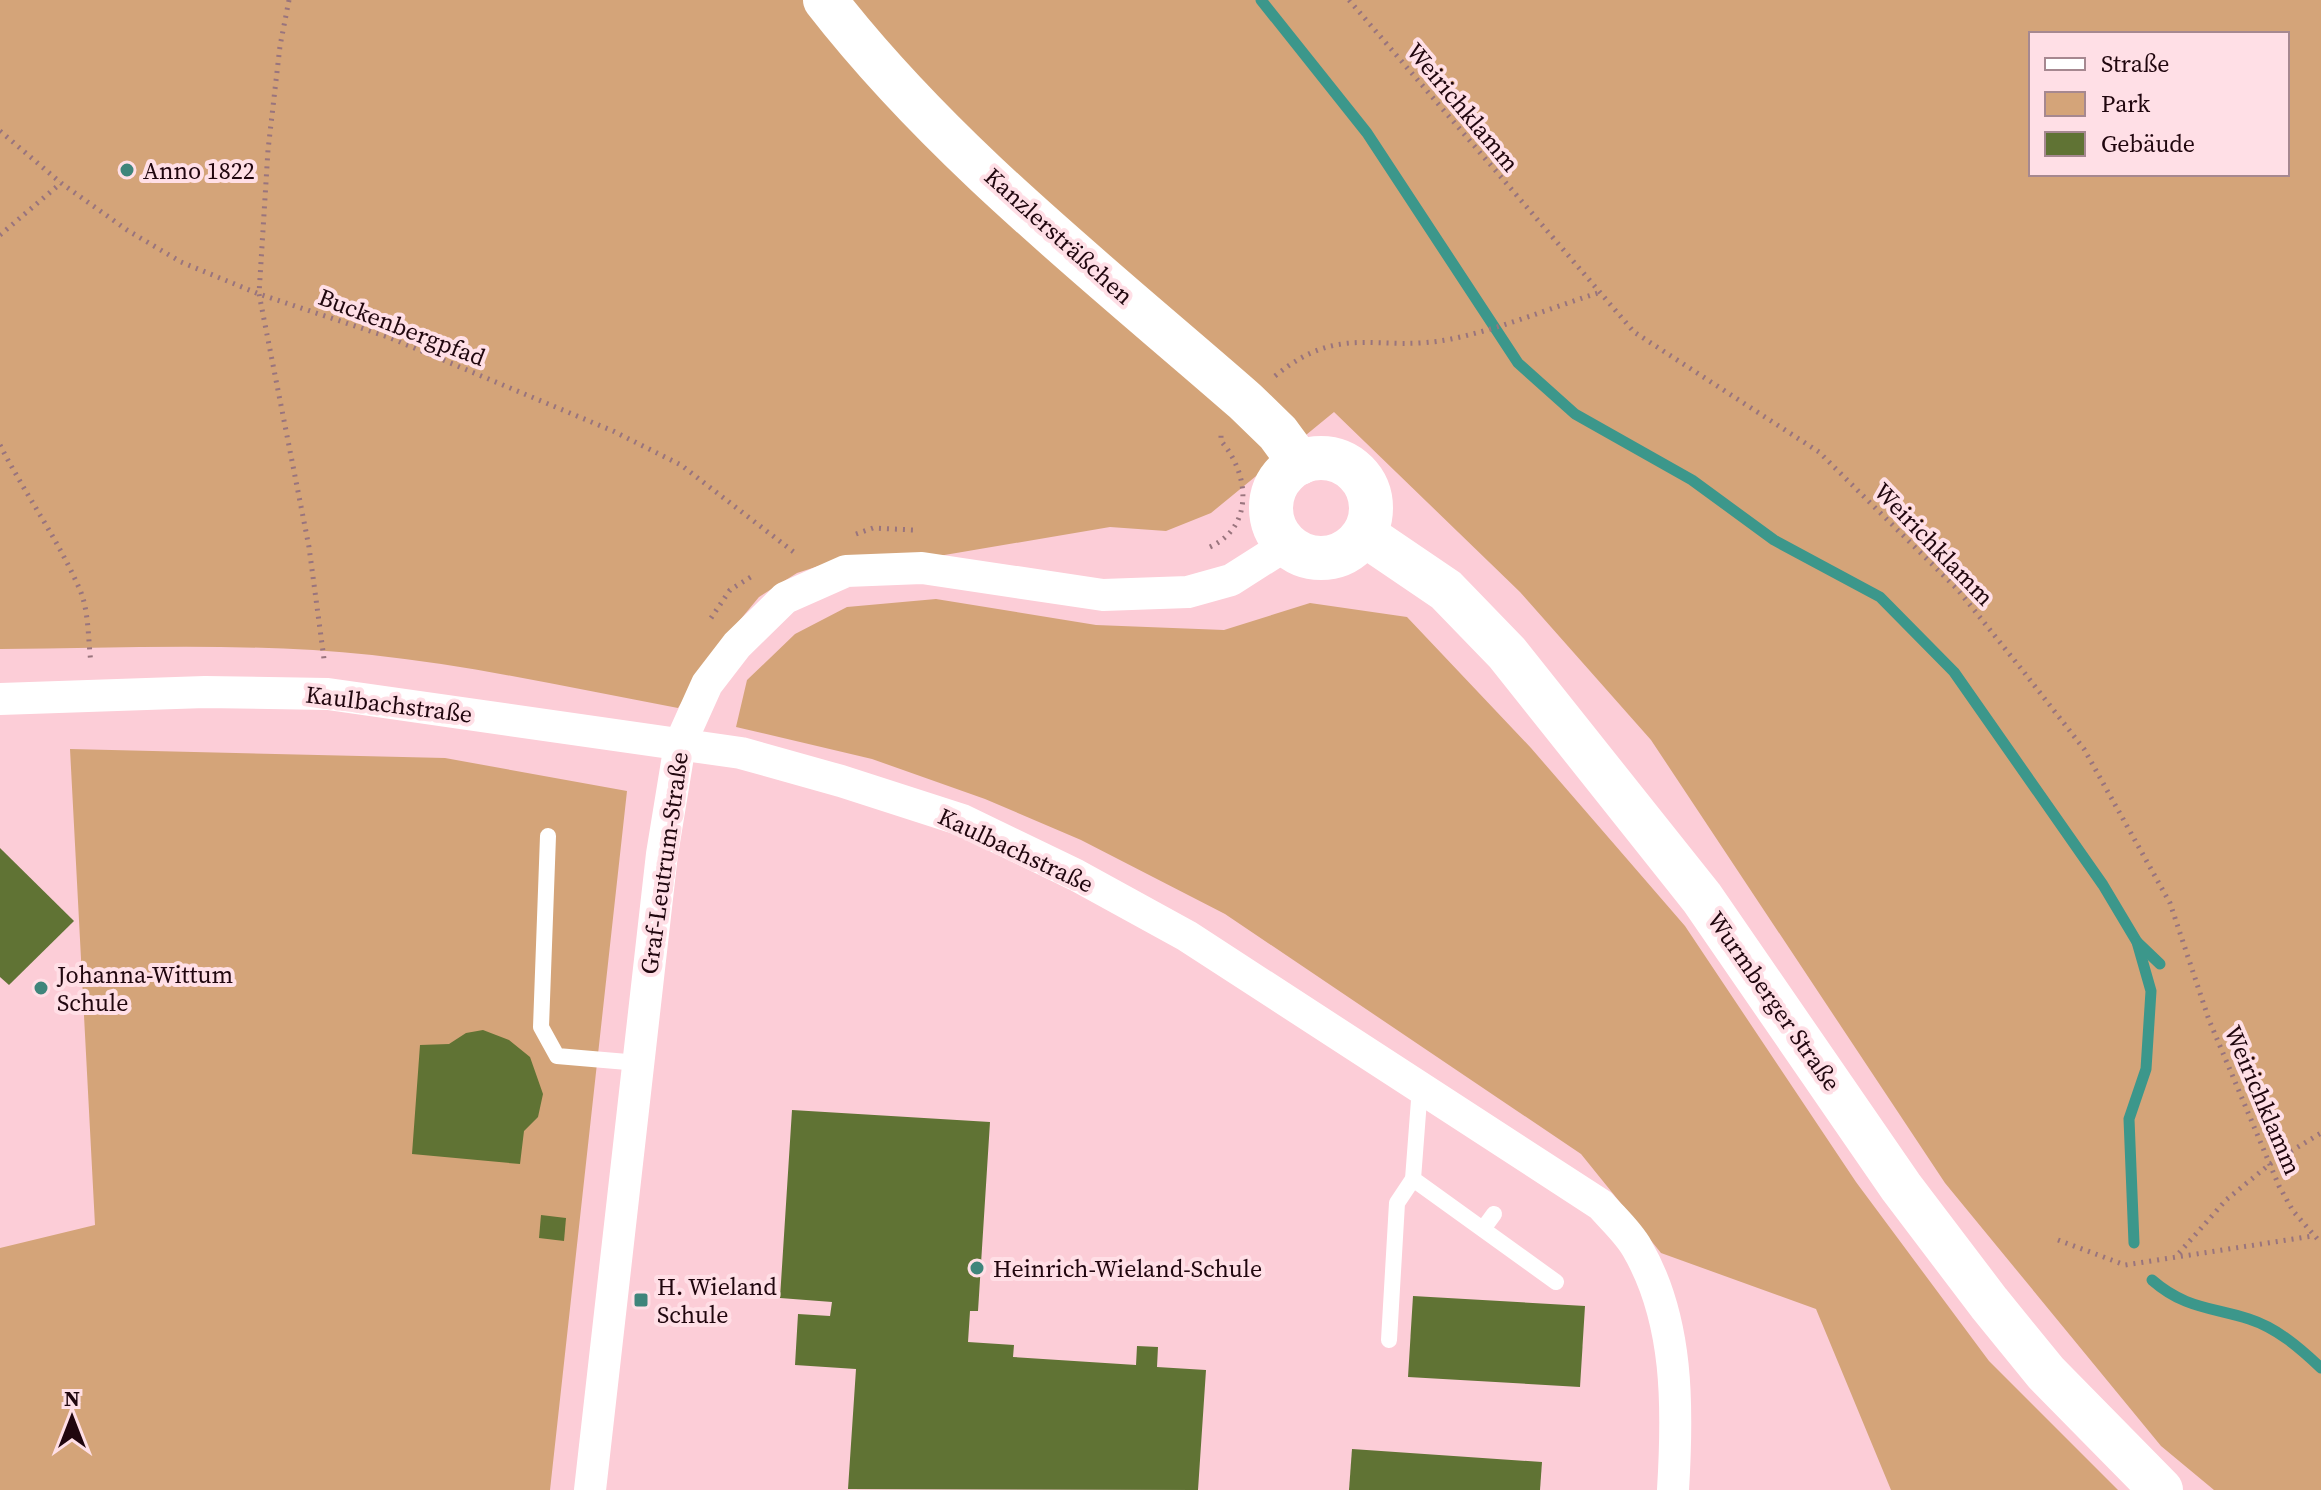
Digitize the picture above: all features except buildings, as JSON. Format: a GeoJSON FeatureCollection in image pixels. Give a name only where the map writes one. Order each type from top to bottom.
{"type":"FeatureCollection","features":[{"type":"Feature","properties":{"kind":"main road","name":"Kanzlersträßchen"},"geometry":{"type":"LineString","coordinates":[[825,0],[910,97],[986,170],[1245,401],[1278,433],[1300,463]]}},
{"type":"Feature","properties":{"kind":"main road"},"geometry":{"type":"LineString","coordinates":[[1315,458],[1331,459],[1359,475],[1372,504],[1365,535],[1353,548],[1328,558],[1301,555],[1286,545],[1271,517],[1271,501],[1286,472],[1315,458]]}},
{"type":"Feature","properties":{"kind":"main road","name":"Wurmberger Straße"},"geometry":{"type":"LineString","coordinates":[[1365,535],[1446,590],[1507,653],[1702,898],[1901,1187],[1989,1303],[2046,1373],[2161,1490]]}},
{"type":"Feature","properties":{"kind":"street","name":"Graf-Leutrum-Straße"},"geometry":{"type":"LineString","coordinates":[[590,1490],[662,854],[680,744],[707,684],[737,645],[785,598],[846,571],[922,568],[1103,595],[1188,592],[1231,580],[1286,545]]}},
{"type":"Feature","properties":{"kind":"street","name":"Kaulbachstraße"},"geometry":{"type":"LineString","coordinates":[[0,699],[96,695],[328,694],[741,753],[962,820],[1076,875],[1187,936],[1601,1205],[1636,1245],[1658,1291],[1671,1347],[1675,1403],[1673,1490]]}},
{"type":"Feature","properties":{"kind":"lane"},"geometry":{"type":"LineString","coordinates":[[548,836],[541,1027],[557,1056],[639,1063]]}},
{"type":"Feature","properties":{"kind":"lane"},"geometry":{"type":"LineString","coordinates":[[1389,1340],[1397,1203],[1413,1179],[1420,1087]]}},
{"type":"Feature","properties":{"kind":"lane"},"geometry":{"type":"LineString","coordinates":[[1413,1179],[1556,1282]]}},
{"type":"Feature","properties":{"kind":"lane"},"geometry":{"type":"LineString","coordinates":[[1483,1229],[1494,1214]]}},
{"type":"Feature","properties":{"kind":"path"},"geometry":{"type":"LineString","coordinates":[[289,0],[280,46],[268,150],[259,294],[309,547],[328,694]]}},
{"type":"Feature","properties":{"kind":"path","name":"Weirichklamm"},"geometry":{"type":"LineString","coordinates":[[1349,0],[1634,332],[1819,452],[1958,590],[2084,749],[2170,903],[2209,1020],[2270,1164],[2293,1211],[2321,1243]]}},
{"type":"Feature","properties":{"kind":"path","name":"Buckenbergpfad"},"geometry":{"type":"LineString","coordinates":[[0,131],[61,183],[127,230],[181,262],[259,294],[388,337],[613,431],[681,465],[795,553]]}},
{"type":"Feature","properties":{"kind":"path"},"geometry":{"type":"LineString","coordinates":[[0,235],[61,183]]}},
{"type":"Feature","properties":{"kind":"path"},"geometry":{"type":"LineString","coordinates":[[1245,401],[1296,359],[1326,344],[1450,339],[1598,293]]}},
{"type":"Feature","properties":{"kind":"path"},"geometry":{"type":"LineString","coordinates":[[0,445],[20,486],[64,552],[80,590],[96,695]]}},
{"type":"Feature","properties":{"kind":"path"},"geometry":{"type":"LineString","coordinates":[[2179,1254],[2226,1200],[2270,1164],[2321,1133]]}},
{"type":"Feature","properties":{"kind":"path"},"geometry":{"type":"LineString","coordinates":[[2058,1240],[2125,1265],[2179,1254],[2314,1236]]}},
{"type":"Feature","properties":{"kind":"green space"},"geometry":{"type":"Polygon","coordinates":[[[0,0],[2321,0],[2321,1490],[2214,1490],[2161,1446],[1945,1183],[1651,740],[1520,592],[1334,412],[1211,513],[1166,531],[1110,527],[921,559],[853,555],[797,573],[759,597],[716,649],[678,708],[525,678],[372,655],[279,648],[0,649],[0,0]]]}},
{"type":"Feature","properties":{"kind":"green space"},"geometry":{"type":"Polygon","coordinates":[[[936,599],[1096,625],[1224,630],[1310,603],[1407,617],[1531,748],[1685,926],[1856,1182],[1989,1361],[2118,1490],[1891,1490],[1816,1309],[1661,1253],[1581,1154],[1225,914],[1081,840],[985,799],[872,759],[736,727],[747,680],[795,634],[847,607],[936,599]]]}},
{"type":"Feature","properties":{"kind":"green space"},"geometry":{"type":"Polygon","coordinates":[[[70,749],[445,758],[627,791],[550,1490],[0,1490],[0,1248],[95,1225],[70,749]]]}},
{"type":"Feature","properties":{"kind":"waterway"},"geometry":{"type":"LineString","coordinates":[[1261,0],[1367,133],[1518,363],[1575,414],[1692,480],[1774,540],[1880,597],[1954,672],[2103,885],[2137,942],[2151,991],[2146,1069],[2129,1119],[2134,1243]]}},
{"type":"Feature","properties":{"kind":"waterway"},"geometry":{"type":"LineString","coordinates":[[2137,942],[2160,964]]}},
{"type":"Feature","properties":{"kind":"waterway"},"geometry":{"type":"LineString","coordinates":[[2152,1280],[2186,1301],[2249,1319],[2279,1333],[2321,1368]]}},
{"type":"Feature","properties":{"kind":"place","name":"Anno 1822"},"geometry":{"type":"Point","coordinates":[127,170]}},
{"type":"Feature","properties":{"kind":"place","name":"Johanna-Wittum Schule"},"geometry":{"type":"Point","coordinates":[41,988]}},
{"type":"Feature","properties":{"kind":"place","name":"Heinrich-Wieland-Schule"},"geometry":{"type":"Point","coordinates":[977,1268]}},
{"type":"Feature","properties":{"kind":"place","name":"H. Wieland Schule"},"geometry":{"type":"Point","coordinates":[641,1300]}}]}
